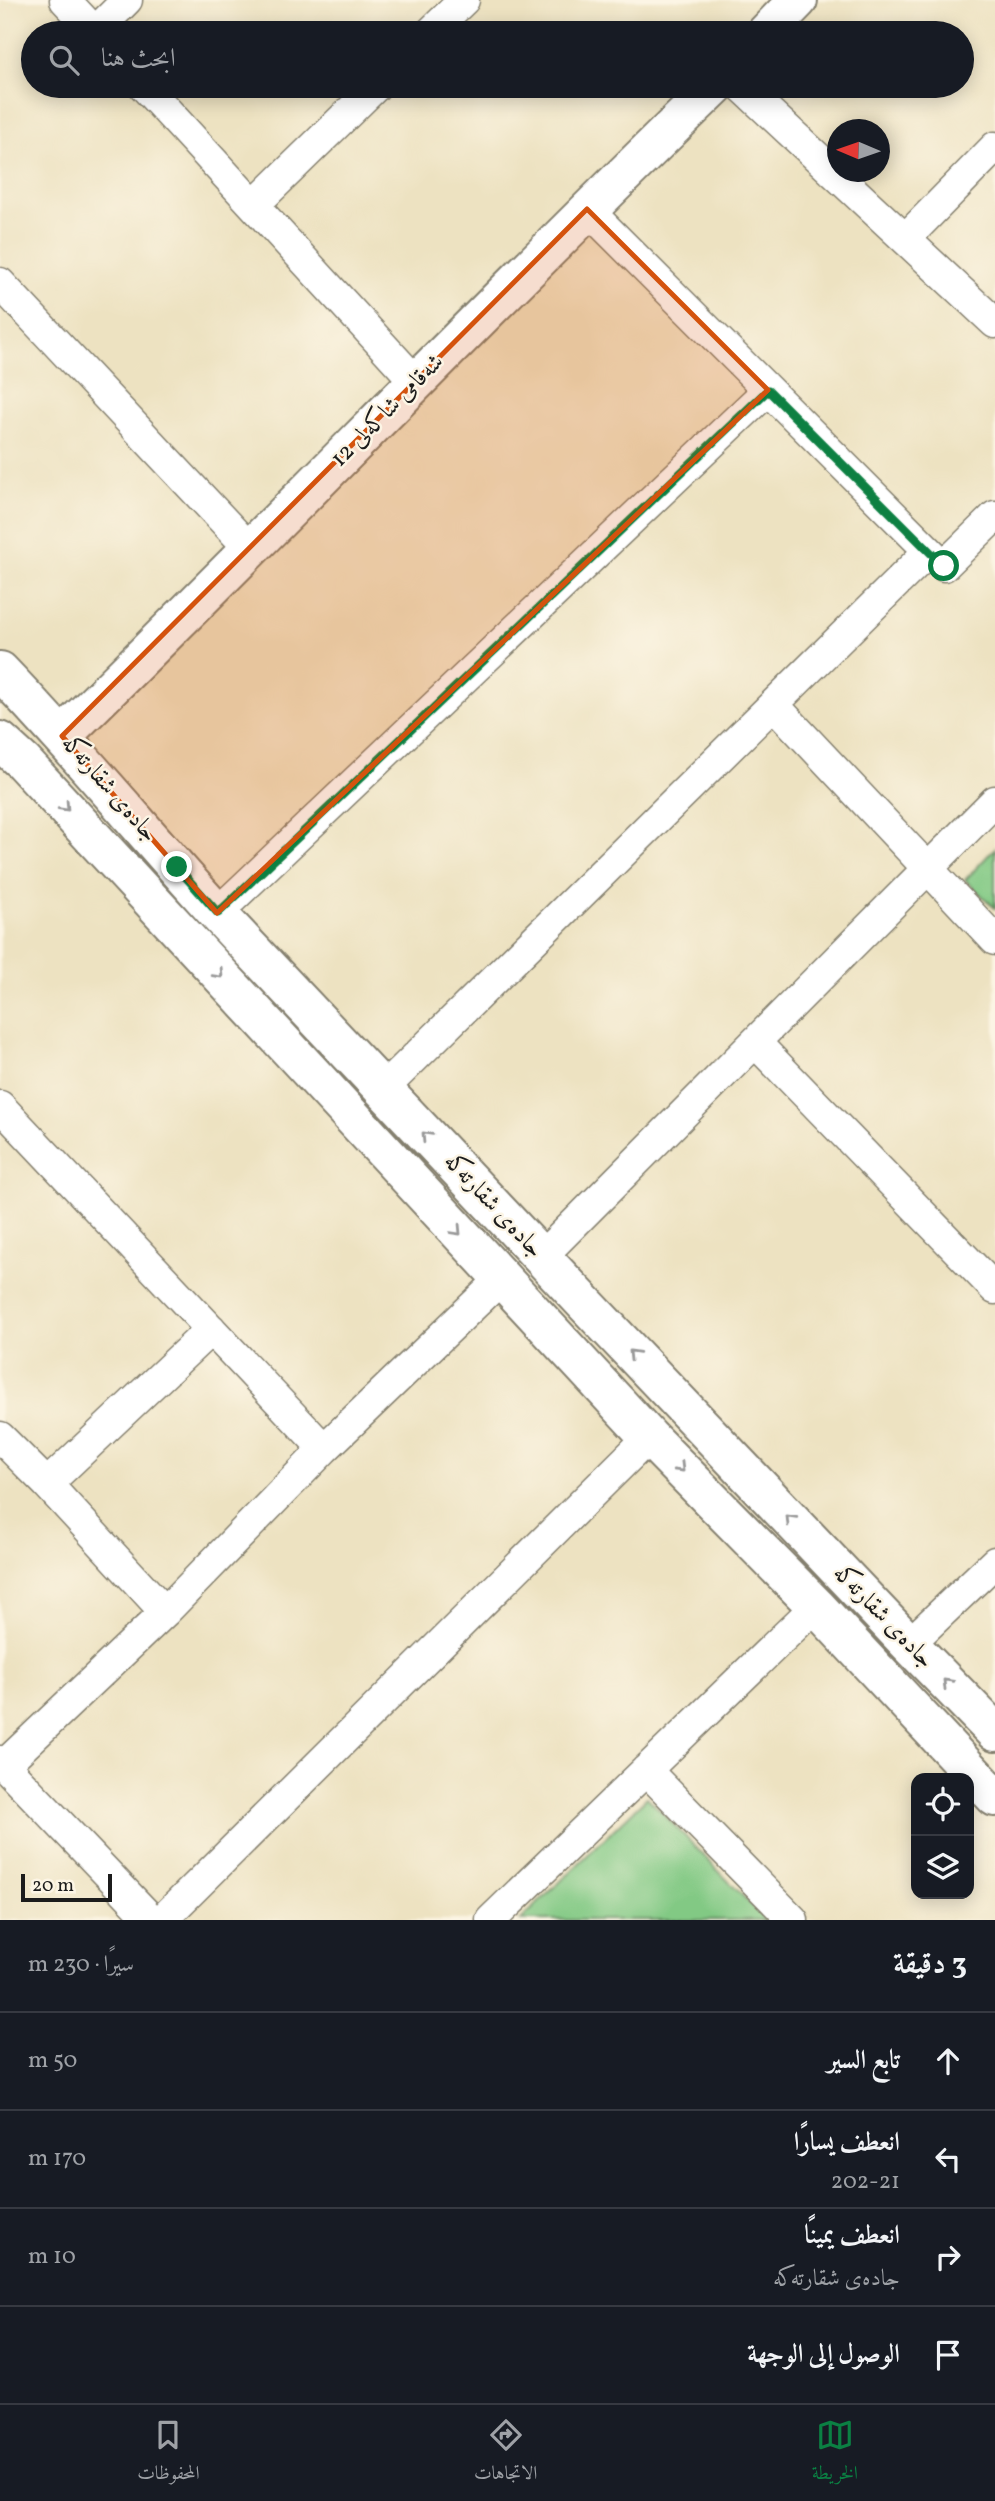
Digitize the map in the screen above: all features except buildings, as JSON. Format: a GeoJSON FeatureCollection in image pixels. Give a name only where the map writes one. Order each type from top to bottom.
{"type":"FeatureCollection","features":[{"type":"Feature","properties":{"kind":"main road"},"geometry":{"type":"LineString","coordinates":[[777,21],[797,0]]}},
{"type":"Feature","properties":{"kind":"main road","name":"شەقامی شاکەلی 12"},"geometry":{"type":"LineString","coordinates":[[62,736],[251,550],[587,209],[703,98]]}},
{"type":"Feature","properties":{"kind":"main road","name":"جادەی شقارتەکە"},"geometry":{"type":"LineString","coordinates":[[0,671],[62,736],[218,913],[383,1090],[995,1732]]}},
{"type":"Feature","properties":{"kind":"main road","name":"جادەی شقارتەکە"},"geometry":{"type":"LineString","coordinates":[[8,762],[649,1437],[816,1606],[995,1797]]}},
{"type":"Feature","properties":{"kind":"street"},"geometry":{"type":"LineString","coordinates":[[65,0],[84,21]]}},
{"type":"Feature","properties":{"kind":"street"},"geometry":{"type":"LineString","coordinates":[[107,21],[127,0]]}},
{"type":"Feature","properties":{"kind":"street"},"geometry":{"type":"LineString","coordinates":[[442,21],[464,0]]}},
{"type":"Feature","properties":{"kind":"street"},"geometry":{"type":"LineString","coordinates":[[155,98],[416,382]]}},
{"type":"Feature","properties":{"kind":"street"},"geometry":{"type":"LineString","coordinates":[[254,205],[364,98]]}},
{"type":"Feature","properties":{"kind":"street"},"geometry":{"type":"LineString","coordinates":[[754,98],[995,323]]}},
{"type":"Feature","properties":{"kind":"street"},"geometry":{"type":"LineString","coordinates":[[905,239],[995,147]]}},
{"type":"Feature","properties":{"kind":"street"},"geometry":{"type":"LineString","coordinates":[[587,209],[944,566],[995,516]]}},
{"type":"Feature","properties":{"kind":"street"},"geometry":{"type":"LineString","coordinates":[[0,283],[251,550]]}},
{"type":"Feature","properties":{"kind":"street"},"geometry":{"type":"LineString","coordinates":[[218,913],[768,390]]}},
{"type":"Feature","properties":{"kind":"street"},"geometry":{"type":"LineString","coordinates":[[383,1090],[929,551]]}},
{"type":"Feature","properties":{"kind":"street"},"geometry":{"type":"LineString","coordinates":[[774,705],[995,940]]}},
{"type":"Feature","properties":{"kind":"street"},"geometry":{"type":"LineString","coordinates":[[541,1257],[995,801]]}},
{"type":"Feature","properties":{"kind":"street"},"geometry":{"type":"LineString","coordinates":[[755,1043],[995,1289]]}},
{"type":"Feature","properties":{"kind":"street"},"geometry":{"type":"LineString","coordinates":[[0,1107],[324,1449]]}},
{"type":"Feature","properties":{"kind":"street"},"geometry":{"type":"LineString","coordinates":[[152,1920],[2,1763],[164,1612],[324,1449],[501,1279]]}},
{"type":"Feature","properties":{"kind":"street"},"geometry":{"type":"LineString","coordinates":[[47,1484],[211,1329]]}},
{"type":"Feature","properties":{"kind":"street"},"geometry":{"type":"LineString","coordinates":[[0,1437],[47,1484],[164,1612]]}},
{"type":"Feature","properties":{"kind":"street"},"geometry":{"type":"LineString","coordinates":[[162,1920],[649,1437]]}},
{"type":"Feature","properties":{"kind":"street"},"geometry":{"type":"LineString","coordinates":[[909,1644],[995,1562]]}},
{"type":"Feature","properties":{"kind":"street"},"geometry":{"type":"LineString","coordinates":[[491,1920],[816,1606]]}},
{"type":"Feature","properties":{"kind":"street"},"geometry":{"type":"LineString","coordinates":[[646,1770],[793,1920]]}},
{"type":"Feature","properties":{"kind":"highlighted area"},"geometry":{"type":"Polygon","coordinates":[[[587,209],[768,390],[217,913],[62,736],[587,209]]]}},
{"type":"Feature","properties":{"kind":"green space"},"geometry":{"type":"Polygon","coordinates":[[[995,848],[995,908],[965,880],[995,848]]]}},
{"type":"Feature","properties":{"kind":"green space"},"geometry":{"type":"Polygon","coordinates":[[[647,1797],[766,1920],[521,1920],[647,1797]]]}},
{"type":"Feature","properties":{"kind":"route"},"geometry":{"type":"LineString","coordinates":[[177,867],[218,913],[768,390],[944,566]]}}]}
